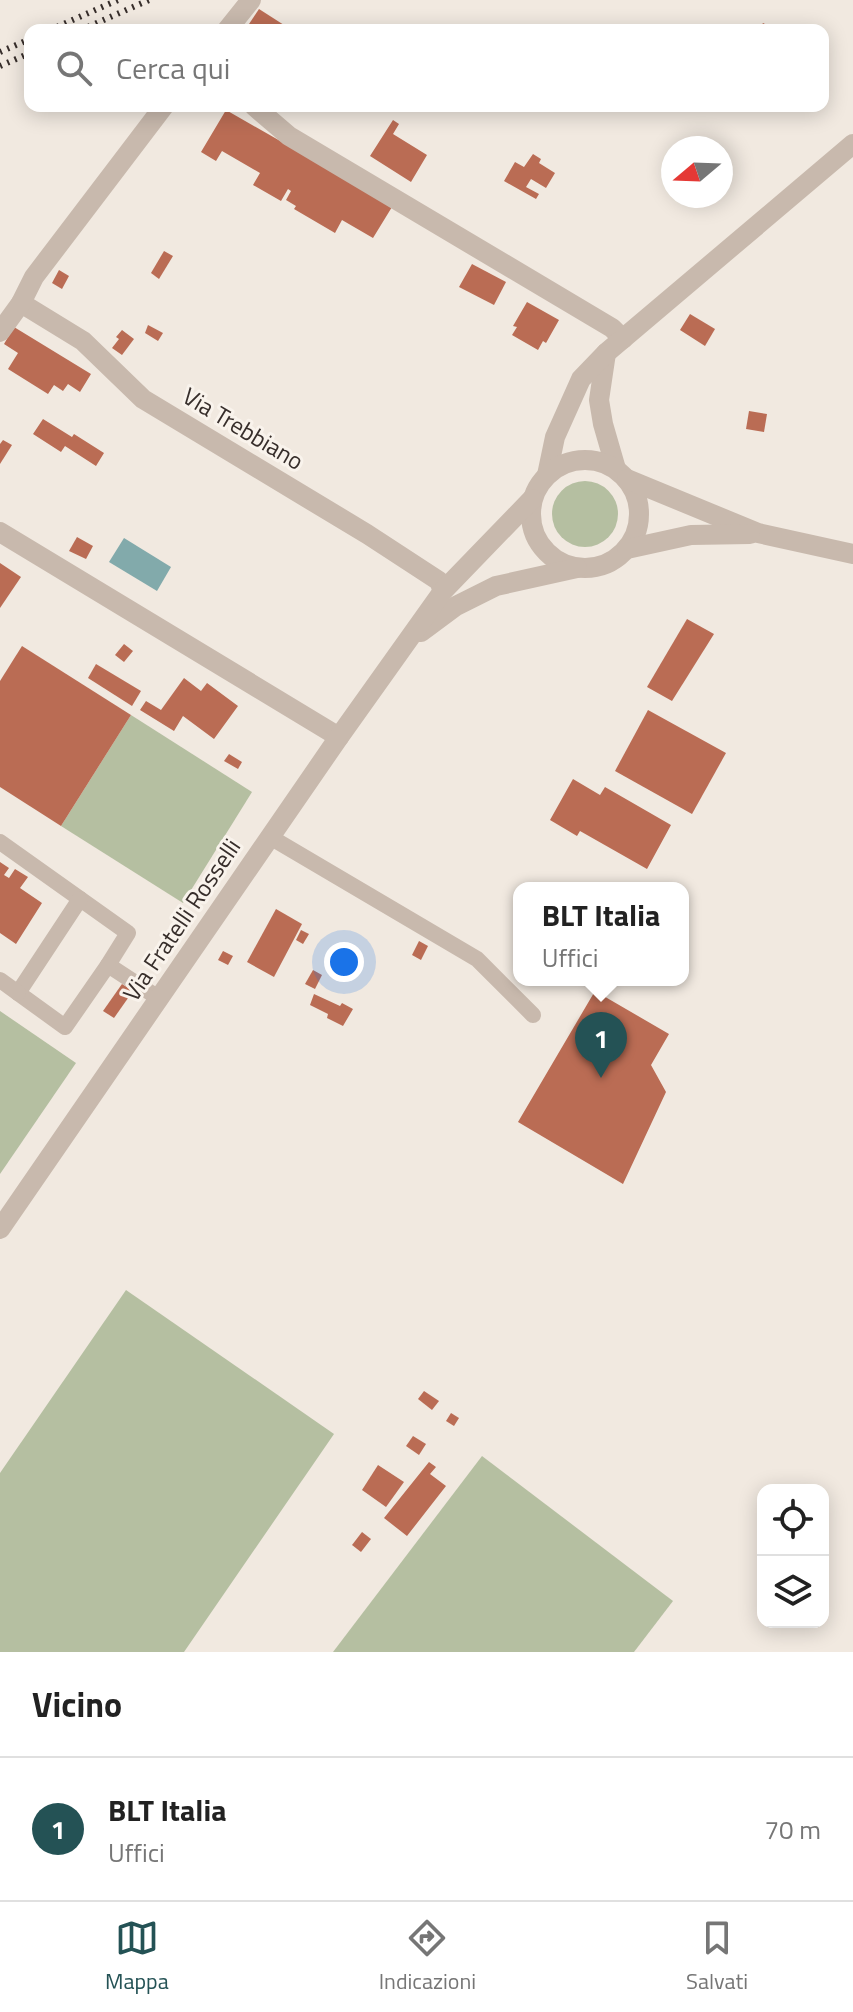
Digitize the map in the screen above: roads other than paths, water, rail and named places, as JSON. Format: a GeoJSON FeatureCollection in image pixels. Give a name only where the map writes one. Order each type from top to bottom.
{"type":"FeatureCollection","features":[{"type":"Feature","properties":{"kind":"street"},"geometry":{"type":"LineString","coordinates":[[232,24],[251,0]]}},
{"type":"Feature","properties":{"kind":"street"},"geometry":{"type":"LineString","coordinates":[[0,332],[21,303],[34,277],[159,112]]}},
{"type":"Feature","properties":{"kind":"street"},"geometry":{"type":"LineString","coordinates":[[261,112],[289,136],[612,328],[623,339]]}},
{"type":"Feature","properties":{"kind":"street"},"geometry":{"type":"LineString","coordinates":[[547,475],[555,437],[581,379],[606,353],[853,144]]}},
{"type":"Feature","properties":{"kind":"street","name":"Via Trebbiano"},"geometry":{"type":"LineString","coordinates":[[21,303],[83,341],[143,399],[367,534],[439,581],[443,591]]}},
{"type":"Feature","properties":{"kind":"street"},"geometry":{"type":"LineString","coordinates":[[606,353],[599,400],[603,424],[622,474],[637,496],[640,514],[637,533],[627,549],[613,561],[596,568],[577,568],[559,562],[545,551],[535,535],[530,518],[532,499],[538,486],[559,466],[573,460],[588,459],[603,462],[622,474],[758,533],[853,554]]}},
{"type":"Feature","properties":{"kind":"street","name":"Via Fratelli Rosselli"},"geometry":{"type":"LineString","coordinates":[[0,1229],[443,591],[532,499]]}},
{"type":"Feature","properties":{"kind":"street"},"geometry":{"type":"LineString","coordinates":[[0,532],[339,737]]}},
{"type":"Feature","properties":{"kind":"street"},"geometry":{"type":"LineString","coordinates":[[627,549],[691,535],[758,533]]}},
{"type":"Feature","properties":{"kind":"street","name":"Via Fratelli Rosselli"},"geometry":{"type":"LineString","coordinates":[[408,642],[456,606],[496,586],[577,568]]}},
{"type":"Feature","properties":{"kind":"lane"},"geometry":{"type":"LineString","coordinates":[[270,837],[477,959],[533,1015]]}},
{"type":"Feature","properties":{"kind":"lane"},"geometry":{"type":"LineString","coordinates":[[0,842],[128,933],[65,1027],[0,980]]}},
{"type":"Feature","properties":{"kind":"lane"},"geometry":{"type":"LineString","coordinates":[[18,993],[80,899]]}},
{"type":"Feature","properties":{"kind":"lane"},"geometry":{"type":"LineString","coordinates":[[108,965],[160,999]]}},
{"type":"Feature","properties":{"kind":"water"},"geometry":{"type":"Polygon","coordinates":[[[124,538],[171,567],[157,591],[109,562],[124,538]]]}},
{"type":"Feature","properties":{"kind":"railway"},"geometry":{"type":"LineString","coordinates":[[64,24],[118,0]]}},
{"type":"Feature","properties":{"kind":"railway"},"geometry":{"type":"LineString","coordinates":[[95,24],[149,0]]}},
{"type":"Feature","properties":{"kind":"railway"},"geometry":{"type":"LineString","coordinates":[[0,52],[24,42]]}},
{"type":"Feature","properties":{"kind":"railway"},"geometry":{"type":"LineString","coordinates":[[0,66],[24,56]]}},
{"type":"Feature","properties":{"kind":"place","name":"BLT Italia"},"geometry":{"type":"Point","coordinates":[601,1078]}}]}
